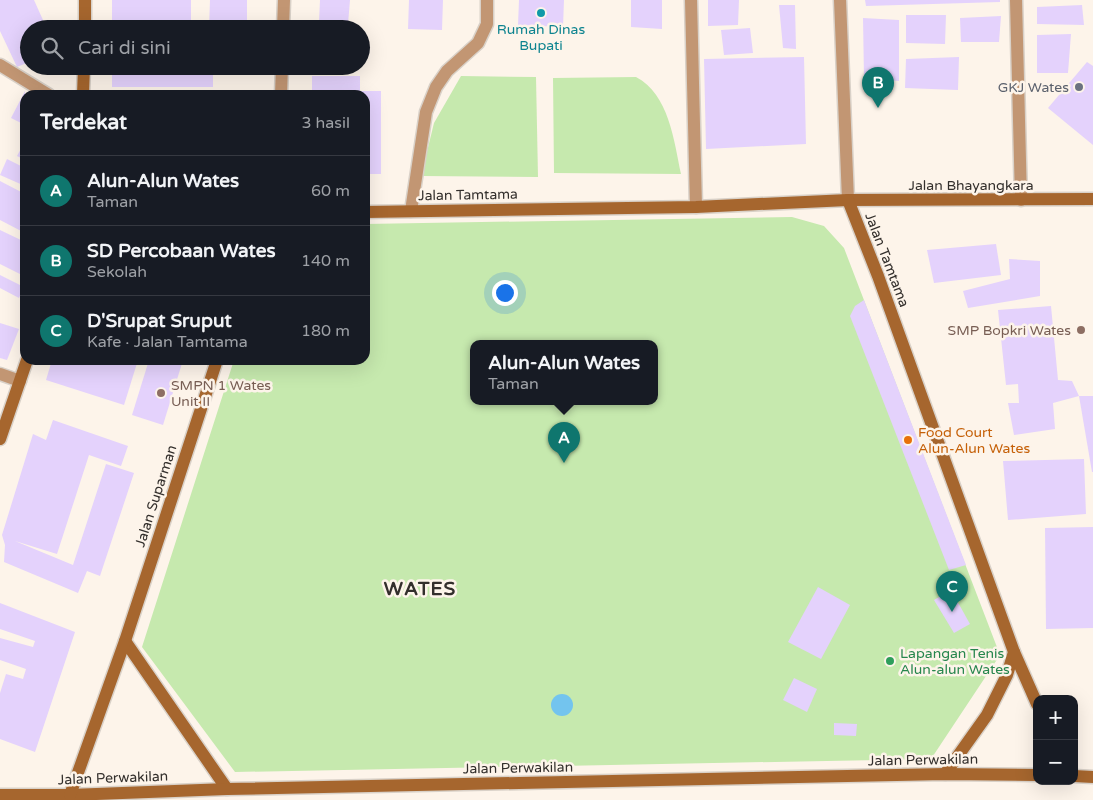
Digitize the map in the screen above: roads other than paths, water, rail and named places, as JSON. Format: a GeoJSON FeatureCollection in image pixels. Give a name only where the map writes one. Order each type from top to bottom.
{"type":"FeatureCollection","features":[{"type":"Feature","properties":{"kind":"street"},"geometry":{"type":"LineString","coordinates":[[85,20],[86,0]]}},
{"type":"Feature","properties":{"kind":"street"},"geometry":{"type":"LineString","coordinates":[[284,0],[284,20]]}},
{"type":"Feature","properties":{"kind":"street"},"geometry":{"type":"LineString","coordinates":[[411,211],[426,112],[436,87],[447,71],[478,44],[487,24],[487,0]]}},
{"type":"Feature","properties":{"kind":"street"},"geometry":{"type":"LineString","coordinates":[[691,0],[696,207]]}},
{"type":"Feature","properties":{"kind":"street"},"geometry":{"type":"LineString","coordinates":[[840,0],[848,200]]}},
{"type":"Feature","properties":{"kind":"street"},"geometry":{"type":"LineString","coordinates":[[1016,0],[1021,200]]}},
{"type":"Feature","properties":{"kind":"street"},"geometry":{"type":"LineString","coordinates":[[0,66],[41,90]]}},
{"type":"Feature","properties":{"kind":"street"},"geometry":{"type":"LineString","coordinates":[[83,90],[84,75]]}},
{"type":"Feature","properties":{"kind":"street"},"geometry":{"type":"LineString","coordinates":[[281,90],[282,75]]}},
{"type":"Feature","properties":{"kind":"street","name":"Jalan Bhayangkara"},"geometry":{"type":"LineString","coordinates":[[848,200],[1093,199]]}},
{"type":"Feature","properties":{"kind":"street","name":"Jalan Tamtama"},"geometry":{"type":"LineString","coordinates":[[370,212],[696,207],[848,200],[878,276],[1014,652],[1033,695]]}},
{"type":"Feature","properties":{"kind":"street"},"geometry":{"type":"LineString","coordinates":[[0,439],[25,365]]}},
{"type":"Feature","properties":{"kind":"street","name":"Jalan Suparman"},"geometry":{"type":"LineString","coordinates":[[70,795],[125,641],[215,365]]}},
{"type":"Feature","properties":{"kind":"street"},"geometry":{"type":"LineString","coordinates":[[0,374],[20,381]]}},
{"type":"Feature","properties":{"kind":"street"},"geometry":{"type":"LineString","coordinates":[[125,641],[227,789]]}},
{"type":"Feature","properties":{"kind":"street"},"geometry":{"type":"LineString","coordinates":[[945,774],[987,715],[1007,675],[1014,652]]}},
{"type":"Feature","properties":{"kind":"street","name":"Jalan Perwakilan"},"geometry":{"type":"LineString","coordinates":[[0,795],[70,795],[227,789],[945,774],[1033,775]]}},
{"type":"Feature","properties":{"kind":"street"},"geometry":{"type":"LineString","coordinates":[[1078,776],[1093,777]]}},
{"type":"Feature","properties":{"kind":"water"},"geometry":{"type":"Polygon","coordinates":[[[562,694],[570,697],[573,705],[570,713],[562,716],[554,713],[551,705],[554,697],[562,694]]]}},
{"type":"Feature","properties":{"kind":"place","name":"Rumah Dinas Bupati"},"geometry":{"type":"Point","coordinates":[541,13]}},
{"type":"Feature","properties":{"kind":"place","name":"GKJ Wates"},"geometry":{"type":"Point","coordinates":[1079,87]}},
{"type":"Feature","properties":{"kind":"place","name":"SD Percobaan Wates"},"geometry":{"type":"Point","coordinates":[878,108]}},
{"type":"Feature","properties":{"kind":"place","name":"SMP Bopkri Wates"},"geometry":{"type":"Point","coordinates":[1081,330]}},
{"type":"Feature","properties":{"kind":"place","name":"SMPN 1 Wates Unit II"},"geometry":{"type":"Point","coordinates":[161,393]}},
{"type":"Feature","properties":{"kind":"place","name":"Food Court Alun-Alun Wates"},"geometry":{"type":"Point","coordinates":[908,440]}},
{"type":"Feature","properties":{"kind":"place","name":"Alun-Alun Wates"},"geometry":{"type":"Point","coordinates":[564,463]}},
{"type":"Feature","properties":{"kind":"place","name":"D'Srupat Sruput"},"geometry":{"type":"Point","coordinates":[952,612]}},
{"type":"Feature","properties":{"kind":"place","name":"Lapangan Tenis Alun-alun Wates"},"geometry":{"type":"Point","coordinates":[890,661]}},
{"type":"Feature","properties":{"kind":"district","name":"WATES"},"geometry":{"type":"Point","coordinates":[420,589]}}]}
